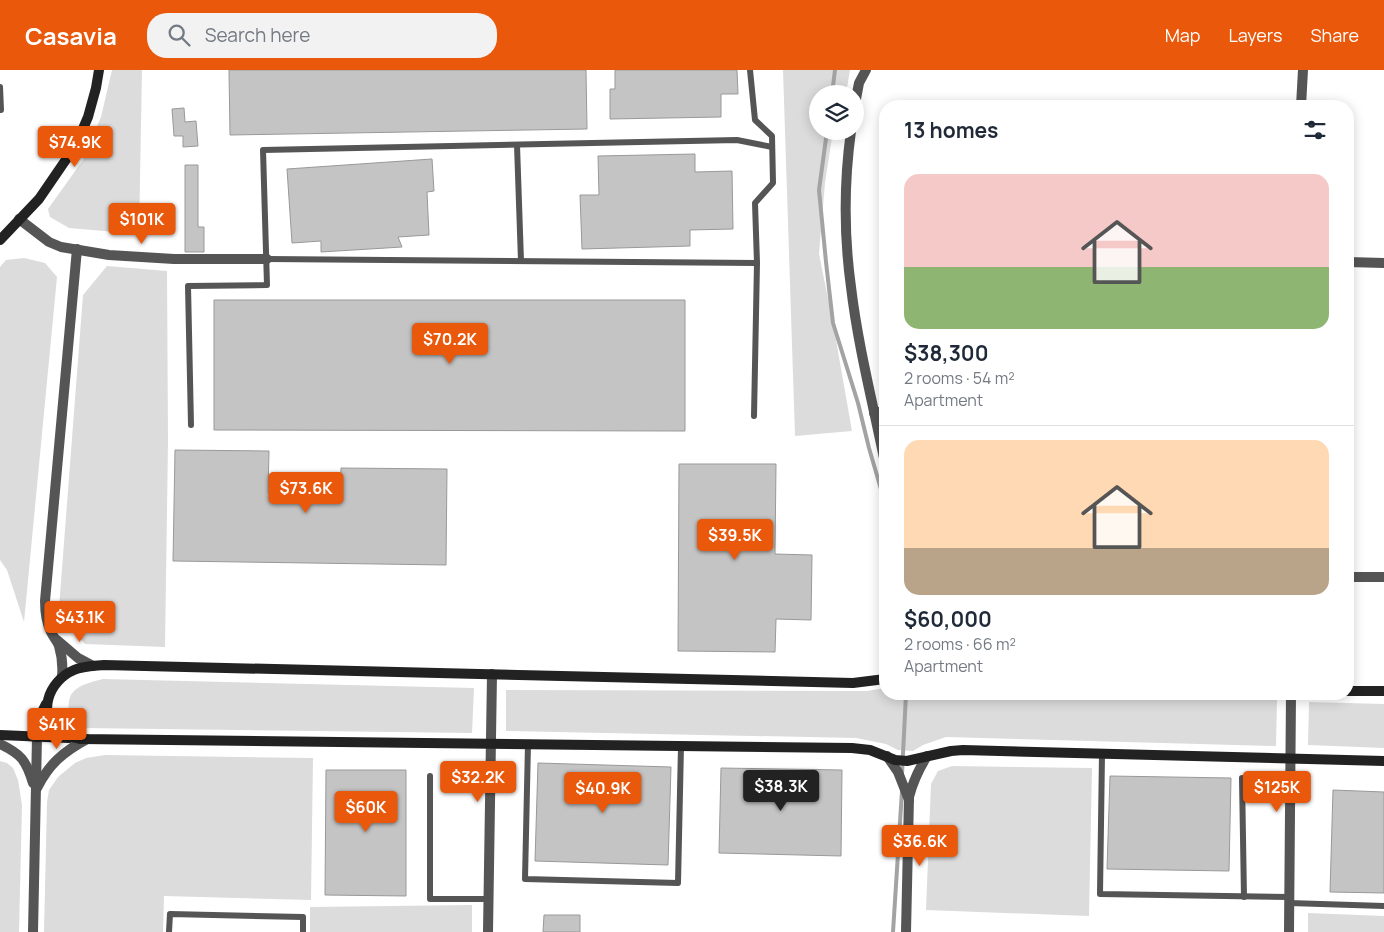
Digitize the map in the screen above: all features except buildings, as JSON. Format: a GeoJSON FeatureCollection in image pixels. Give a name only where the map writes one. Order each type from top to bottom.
{"type":"FeatureCollection","features":[{"type":"Feature","properties":{"kind":"street"},"geometry":{"type":"LineString","coordinates":[[0,240],[39,199],[76,145],[88,118],[99,70]]}},
{"type":"Feature","properties":{"kind":"street"},"geometry":{"type":"LineString","coordinates":[[859,85],[866,70]]}},
{"type":"Feature","properties":{"kind":"street"},"geometry":{"type":"LineString","coordinates":[[1302,70],[1302,100]]}},
{"type":"Feature","properties":{"kind":"street"},"geometry":{"type":"LineString","coordinates":[[850,140],[846,208],[850,284],[857,330],[879,408]]}},
{"type":"Feature","properties":{"kind":"street"},"geometry":{"type":"LineString","coordinates":[[19,219],[49,242],[61,247],[77,250],[109,255],[174,259],[267,259]]}},
{"type":"Feature","properties":{"kind":"street"},"geometry":{"type":"LineString","coordinates":[[62,677],[63,664],[61,654],[58,643],[47,622],[45,600],[77,250]]}},
{"type":"Feature","properties":{"kind":"street"},"geometry":{"type":"LineString","coordinates":[[1354,262],[1384,263]]}},
{"type":"Feature","properties":{"kind":"street"},"geometry":{"type":"LineString","coordinates":[[1354,577],[1384,577]]}},
{"type":"Feature","properties":{"kind":"street"},"geometry":{"type":"LineString","coordinates":[[54,638],[78,658],[93,666]]}},
{"type":"Feature","properties":{"kind":"street"},"geometry":{"type":"LineString","coordinates":[[34,932],[35,791],[38,720],[52,689],[62,677],[74,670],[93,666],[124,665],[853,683],[879,680]]}},
{"type":"Feature","properties":{"kind":"street"},"geometry":{"type":"LineString","coordinates":[[488,932],[492,674]]}},
{"type":"Feature","properties":{"kind":"street"},"geometry":{"type":"LineString","coordinates":[[1354,691],[1384,691]]}},
{"type":"Feature","properties":{"kind":"street"},"geometry":{"type":"LineString","coordinates":[[1289,932],[1291,700]]}},
{"type":"Feature","properties":{"kind":"street"},"geometry":{"type":"LineString","coordinates":[[47,702],[48,714],[53,725],[63,734],[83,739]]}},
{"type":"Feature","properties":{"kind":"street"},"geometry":{"type":"LineString","coordinates":[[0,735],[83,739],[852,748],[870,750],[895,760],[907,761],[963,750],[1384,761]]}},
{"type":"Feature","properties":{"kind":"street"},"geometry":{"type":"LineString","coordinates":[[35,791],[44,774],[56,760],[83,739]]}},
{"type":"Feature","properties":{"kind":"street"},"geometry":{"type":"LineString","coordinates":[[0,744],[14,751],[24,760],[30,771],[35,791]]}},
{"type":"Feature","properties":{"kind":"street"},"geometry":{"type":"LineString","coordinates":[[888,756],[898,772],[909,800]]}},
{"type":"Feature","properties":{"kind":"street"},"geometry":{"type":"LineString","coordinates":[[906,932],[909,800],[913,782],[927,756]]}},
{"type":"Feature","properties":{"kind":"lane"},"geometry":{"type":"LineString","coordinates":[[750,70],[754,120],[772,136],[773,183],[755,203],[757,263],[754,416]]}},
{"type":"Feature","properties":{"kind":"lane"},"geometry":{"type":"LineString","coordinates":[[0,87],[0,110]]}},
{"type":"Feature","properties":{"kind":"lane"},"geometry":{"type":"LineString","coordinates":[[190,425],[188,286],[267,285],[263,150],[737,140],[772,147]]}},
{"type":"Feature","properties":{"kind":"lane"},"geometry":{"type":"LineString","coordinates":[[517,145],[521,261]]}},
{"type":"Feature","properties":{"kind":"lane"},"geometry":{"type":"LineString","coordinates":[[267,259],[757,263]]}},
{"type":"Feature","properties":{"kind":"lane"},"geometry":{"type":"LineString","coordinates":[[528,744],[525,879],[678,883],[681,746]]}},
{"type":"Feature","properties":{"kind":"lane"},"geometry":{"type":"LineString","coordinates":[[1102,754],[1100,894],[1244,897],[1384,906]]}},
{"type":"Feature","properties":{"kind":"lane"},"geometry":{"type":"LineString","coordinates":[[430,776],[430,899],[489,900]]}},
{"type":"Feature","properties":{"kind":"lane"},"geometry":{"type":"LineString","coordinates":[[1242,778],[1244,897]]}},
{"type":"Feature","properties":{"kind":"lane"},"geometry":{"type":"LineString","coordinates":[[169,932],[170,914],[304,917],[303,932]]}},
{"type":"Feature","properties":{"kind":"shaded area"},"geometry":{"type":"Polygon","coordinates":[[[112,70],[142,70],[139,234],[69,228],[50,217],[48,209],[83,160],[101,117],[112,70]]]}},
{"type":"Feature","properties":{"kind":"shaded area"},"geometry":{"type":"Polygon","coordinates":[[[783,70],[850,70],[848,85],[809,85],[809,140],[832,140],[825,183],[819,254],[852,431],[795,436],[783,70]]]}},
{"type":"Feature","properties":{"kind":"shaded area"},"geometry":{"type":"Polygon","coordinates":[[[24,258],[45,263],[57,277],[24,622],[7,570],[0,560],[0,267],[6,260],[24,258]]]}},
{"type":"Feature","properties":{"kind":"shaded area"},"geometry":{"type":"Polygon","coordinates":[[[107,266],[167,271],[168,442],[165,647],[85,644],[59,608],[83,295],[107,266]]]}},
{"type":"Feature","properties":{"kind":"shaded area"},"geometry":{"type":"Polygon","coordinates":[[[103,679],[474,688],[472,733],[82,728],[71,722],[69,712],[70,697],[78,688],[85,684],[103,679]]]}},
{"type":"Feature","properties":{"kind":"shaded area"},"geometry":{"type":"Polygon","coordinates":[[[879,689],[879,700],[1277,700],[1276,746],[946,737],[923,745],[913,751],[898,750],[886,744],[856,738],[506,731],[506,690],[867,691],[879,689]]]}},
{"type":"Feature","properties":{"kind":"shaded area"},"geometry":{"type":"Polygon","coordinates":[[[1309,702],[1384,704],[1384,748],[1308,745],[1309,702]]]}},
{"type":"Feature","properties":{"kind":"shaded area"},"geometry":{"type":"Polygon","coordinates":[[[105,755],[313,758],[311,900],[164,896],[163,932],[44,932],[47,802],[49,790],[58,777],[75,763],[86,758],[105,755]]]}},
{"type":"Feature","properties":{"kind":"shaded area"},"geometry":{"type":"Polygon","coordinates":[[[0,761],[7,763],[13,768],[18,780],[22,805],[19,932],[0,932],[0,761]]]}},
{"type":"Feature","properties":{"kind":"shaded area"},"geometry":{"type":"Polygon","coordinates":[[[952,766],[1092,768],[1089,916],[926,910],[931,784],[938,771],[952,766]]]}},
{"type":"Feature","properties":{"kind":"shaded area"},"geometry":{"type":"Polygon","coordinates":[[[472,905],[472,932],[310,932],[310,907],[472,905]]]}},
{"type":"Feature","properties":{"kind":"shaded area"},"geometry":{"type":"Polygon","coordinates":[[[1308,913],[1384,916],[1384,932],[1308,932],[1308,913]]]}},
{"type":"Feature","properties":{"kind":"waterway"},"geometry":{"type":"LineString","coordinates":[[833,85],[835,70]]}},
{"type":"Feature","properties":{"kind":"waterway"},"geometry":{"type":"LineString","coordinates":[[826,140],[819,190],[833,323],[858,403],[879,482]]}},
{"type":"Feature","properties":{"kind":"waterway"},"geometry":{"type":"LineString","coordinates":[[902,774],[906,700]]}},
{"type":"Feature","properties":{"kind":"waterway"},"geometry":{"type":"LineString","coordinates":[[893,932],[902,791]]}}]}
